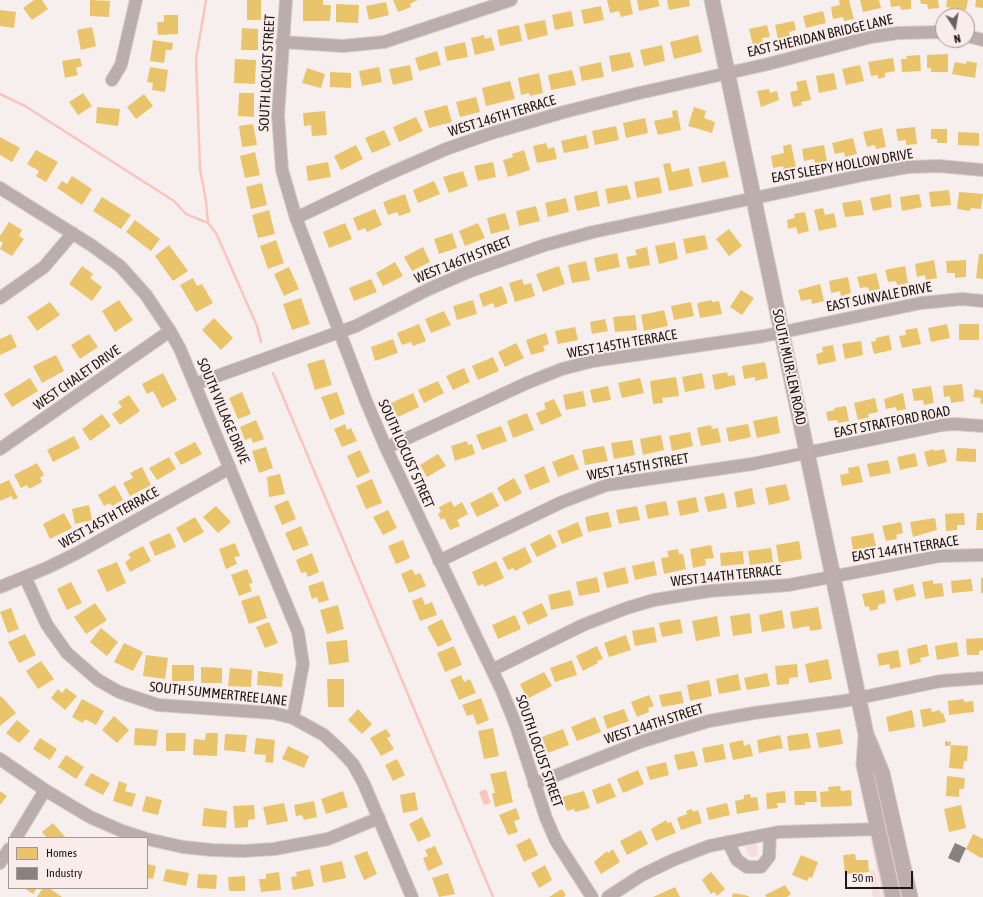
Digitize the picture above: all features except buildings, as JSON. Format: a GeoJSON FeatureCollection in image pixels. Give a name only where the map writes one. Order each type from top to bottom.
{"type":"FeatureCollection","features":[{"type":"Feature","properties":{"kind":"main road","name":"SOUTH MUR-LEN ROAD"},"geometry":{"type":"LineString","coordinates":[[712,0],[858,698],[866,734],[882,773],[910,897]]}},
{"type":"Feature","properties":{"kind":"main road","name":"SOUTH MUR-LEN ROAD"},"geometry":{"type":"LineString","coordinates":[[866,734],[864,765],[879,829],[892,897]]}},
{"type":"Feature","properties":{"kind":"street"},"geometry":{"type":"LineString","coordinates":[[112,80],[121,65],[136,0]]}},
{"type":"Feature","properties":{"kind":"street","name":"SOUTH LOCUST STREET"},"geometry":{"type":"LineString","coordinates":[[286,0],[278,115],[279,147],[286,187],[296,218],[386,448],[492,670],[515,723],[546,818],[556,840],[592,897]]}},
{"type":"Feature","properties":{"kind":"street"},"geometry":{"type":"LineString","coordinates":[[282,42],[343,46],[384,42],[510,0]]}},
{"type":"Feature","properties":{"kind":"street","name":"EAST SHERIDAN BRIDGE LANE"},"geometry":{"type":"LineString","coordinates":[[728,73],[807,55],[871,37],[898,33],[935,32]]}},
{"type":"Feature","properties":{"kind":"street","name":"WEST 146TH TERRACE"},"geometry":{"type":"LineString","coordinates":[[296,218],[414,162],[492,133],[634,94],[728,73]]}},
{"type":"Feature","properties":{"kind":"street","name":"EAST SLEEPY HOLLOW DRIVE"},"geometry":{"type":"LineString","coordinates":[[754,198],[908,167],[939,166],[983,170]]}},
{"type":"Feature","properties":{"kind":"street","name":"SOUTH VILLAGE DRIVE"},"geometry":{"type":"LineString","coordinates":[[0,188],[105,254],[131,278],[154,305],[180,349],[298,632],[303,664],[293,718]]}},
{"type":"Feature","properties":{"kind":"street","name":"WEST 146TH STREET"},"geometry":{"type":"LineString","coordinates":[[195,384],[340,332],[375,317],[429,289],[468,272],[545,245],[593,232],[754,198]]}},
{"type":"Feature","properties":{"kind":"street"},"geometry":{"type":"LineString","coordinates":[[0,298],[44,267],[73,233]]}},
{"type":"Feature","properties":{"kind":"street","name":"EAST SUNVALE DRIVE"},"geometry":{"type":"LineString","coordinates":[[782,332],[921,303],[962,299],[983,301]]}},
{"type":"Feature","properties":{"kind":"street","name":"WEST CHALET DRIVE"},"geometry":{"type":"LineString","coordinates":[[0,449],[170,331]]}},
{"type":"Feature","properties":{"kind":"street","name":"WEST 145TH TERRACE"},"geometry":{"type":"LineString","coordinates":[[386,448],[526,383],[562,369],[610,358],[708,345],[782,332]]}},
{"type":"Feature","properties":{"kind":"street","name":"EAST STRATFORD ROAD"},"geometry":{"type":"LineString","coordinates":[[807,454],[942,425],[955,424],[983,426]]}},
{"type":"Feature","properties":{"kind":"street","name":"WEST 145TH STREET"},"geometry":{"type":"LineString","coordinates":[[439,561],[562,502],[607,485],[752,464],[807,454]]}},
{"type":"Feature","properties":{"kind":"street","name":"WEST 145TH TERRACE"},"geometry":{"type":"LineString","coordinates":[[0,587],[79,552],[230,468]]}},
{"type":"Feature","properties":{"kind":"street","name":"EAST 144TH TERRACE"},"geometry":{"type":"LineString","coordinates":[[833,577],[940,556],[983,555]]}},
{"type":"Feature","properties":{"kind":"street","name":"SOUTH SUMMERTREE LANE"},"geometry":{"type":"LineString","coordinates":[[25,577],[47,625],[67,653],[98,680],[119,692],[158,705],[263,711],[293,718],[324,735],[353,764],[364,784],[412,897]]}},
{"type":"Feature","properties":{"kind":"street","name":"WEST 144TH TERRACE"},"geometry":{"type":"LineString","coordinates":[[492,670],[583,625],[627,608],[654,600],[709,590],[789,585],[833,577]]}},
{"type":"Feature","properties":{"kind":"street","name":"WEST 144TH STREET"},"geometry":{"type":"LineString","coordinates":[[534,784],[643,740],[679,728],[754,713],[806,708],[941,681],[983,678]]}},
{"type":"Feature","properties":{"kind":"street"},"geometry":{"type":"LineString","coordinates":[[0,759],[45,790],[90,817],[122,831],[143,837]]}},
{"type":"Feature","properties":{"kind":"street"},"geometry":{"type":"LineString","coordinates":[[17,837],[45,790]]}},
{"type":"Feature","properties":{"kind":"street"},"geometry":{"type":"LineString","coordinates":[[148,838],[183,847],[212,850],[243,851],[274,849],[328,839],[379,818]]}},
{"type":"Feature","properties":{"kind":"street"},"geometry":{"type":"LineString","coordinates":[[608,897],[642,875],[673,860],[709,846],[770,834],[879,829]]}},
{"type":"Feature","properties":{"kind":"street"},"geometry":{"type":"LineString","coordinates":[[728,842],[737,860],[747,867],[761,867],[769,857],[770,834]]}},
{"type":"Feature","properties":{"kind":"street"},"geometry":{"type":"LineString","coordinates":[[0,863],[8,851]]}},
{"type":"Feature","properties":{"kind":"shaded area"},"geometry":{"type":"Polygon","coordinates":[[[486,789],[491,803],[484,805],[479,792],[486,789]]]}},
{"type":"Feature","properties":{"kind":"shaded area"},"geometry":{"type":"Polygon","coordinates":[[[870,837],[874,840],[887,897],[882,897],[870,837]]]}},
{"type":"Feature","properties":{"kind":"shaded area"},"geometry":{"type":"Polygon","coordinates":[[[757,843],[758,853],[754,857],[749,856],[745,846],[757,843]]]}},
{"type":"Feature","properties":{"kind":"shaded area"},"geometry":{"type":"Polygon","coordinates":[[[870,870],[875,870],[881,897],[873,897],[870,870]]]}},
{"type":"Feature","properties":{"kind":"waterway"},"geometry":{"type":"LineString","coordinates":[[206,0],[196,59],[200,169],[206,201],[208,223]]}},
{"type":"Feature","properties":{"kind":"waterway"},"geometry":{"type":"LineString","coordinates":[[0,94],[25,106],[174,201],[186,214],[208,223],[216,233],[257,326],[261,342]]}},
{"type":"Feature","properties":{"kind":"waterway"},"geometry":{"type":"LineString","coordinates":[[273,373],[493,897]]}}]}
